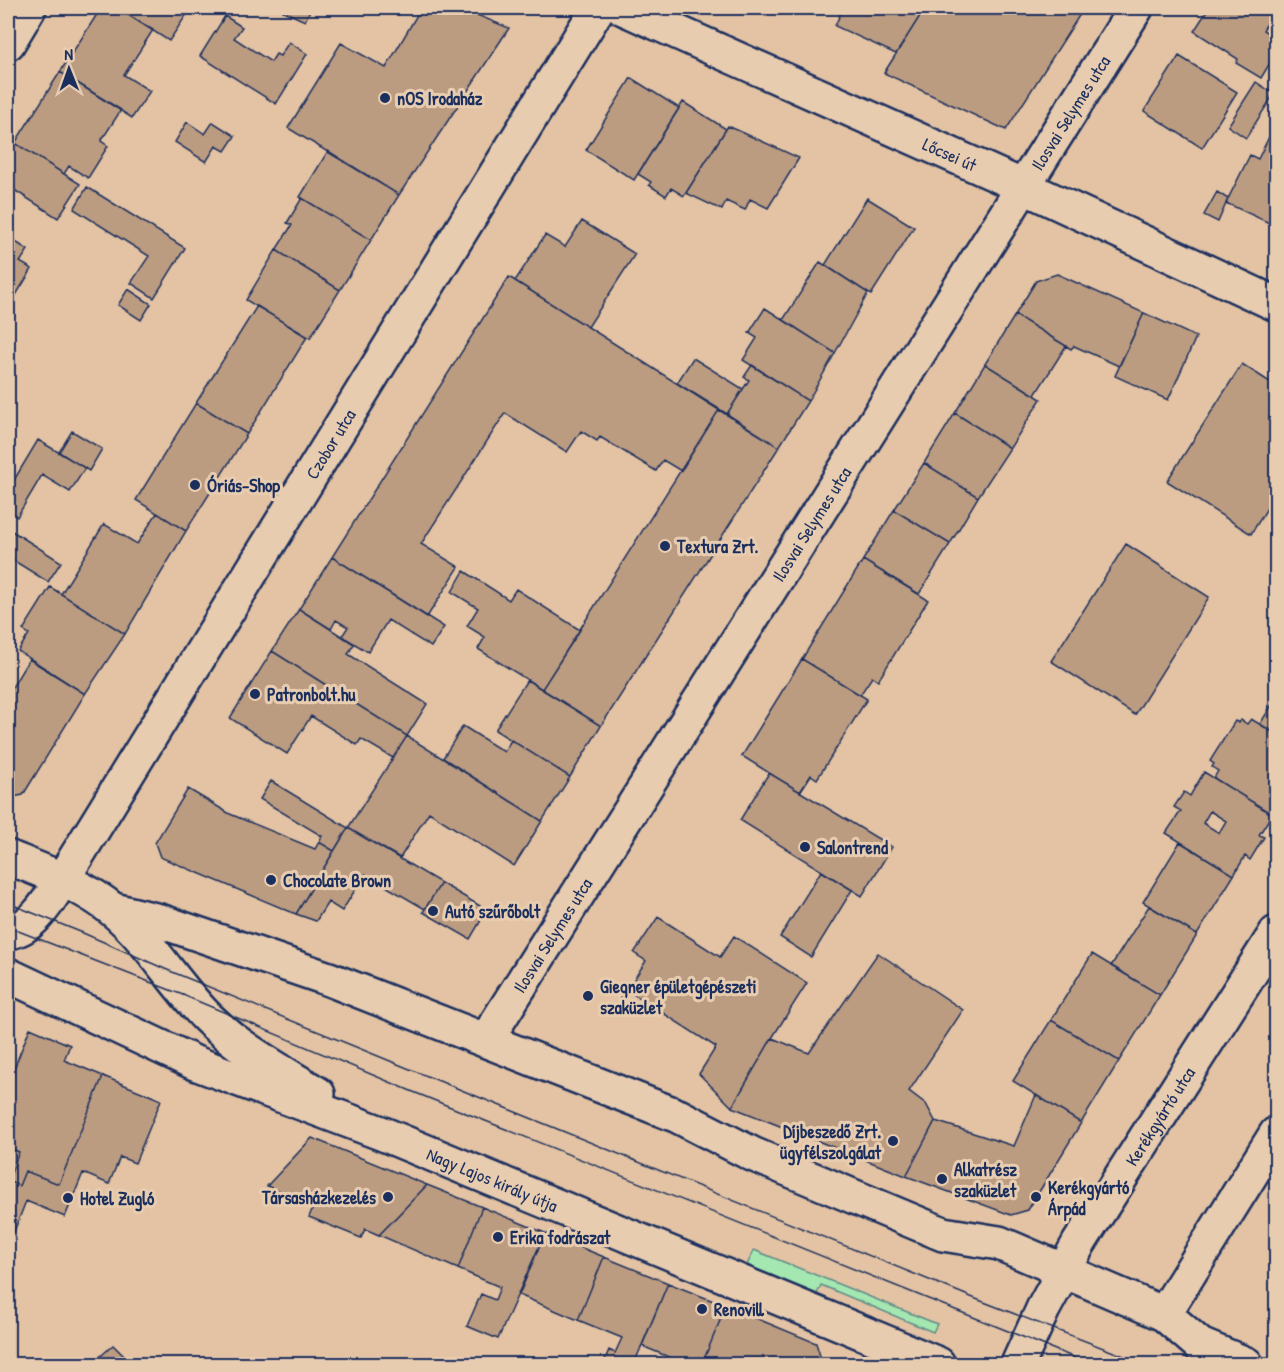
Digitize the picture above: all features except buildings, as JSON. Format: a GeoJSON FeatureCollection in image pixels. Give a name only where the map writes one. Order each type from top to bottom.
{"type":"FeatureCollection","features":[{"type":"Feature","properties":{"kind":"street"},"geometry":{"type":"LineString","coordinates":[[8,43],[29,8]]}},
{"type":"Feature","properties":{"kind":"street","name":"Czobor utca"},"geometry":{"type":"LineString","coordinates":[[8,932],[17,931],[47,904],[598,8]]}},
{"type":"Feature","properties":{"kind":"street","name":"Lőcsei út"},"geometry":{"type":"LineString","coordinates":[[623,8],[1024,187],[1276,304]]}},
{"type":"Feature","properties":{"kind":"street","name":"Ilosvai Selymes utca"},"geometry":{"type":"LineString","coordinates":[[486,1040],[1136,8]]}},
{"type":"Feature","properties":{"kind":"street","name":"Nagy Lajos király útja"},"geometry":{"type":"LineString","coordinates":[[8,857],[82,889],[114,910],[136,932],[210,1020],[243,1048],[381,1133]]}},
{"type":"Feature","properties":{"kind":"street"},"geometry":{"type":"LineString","coordinates":[[114,910],[160,921],[329,979],[486,1040],[678,1116],[752,1154],[943,1234],[999,1243],[1164,1314],[1200,1345],[1246,1365]]}},
{"type":"Feature","properties":{"kind":"street","name":"Kerékgyártó utca"},"geometry":{"type":"LineString","coordinates":[[1018,1365],[1063,1270],[1276,933]]}},
{"type":"Feature","properties":{"kind":"street","name":"Nagy Lajos király útja"},"geometry":{"type":"LineString","coordinates":[[10,983],[195,1063],[381,1133],[938,1365]]}},
{"type":"Feature","properties":{"kind":"street"},"geometry":{"type":"LineString","coordinates":[[1164,1314],[1276,1134]]}},
{"type":"Feature","properties":{"kind":"green space"},"geometry":{"type":"Polygon","coordinates":[[[754,1250],[937,1324],[933,1332],[821,1285],[817,1294],[747,1265],[754,1250]]]}},
{"type":"Feature","properties":{"kind":"tram line"},"geometry":{"type":"LineString","coordinates":[[8,903],[976,1299],[1145,1364]]}},
{"type":"Feature","properties":{"kind":"tram line"},"geometry":{"type":"LineString","coordinates":[[8,927],[183,995],[411,1091],[1090,1364]]}},
{"type":"Feature","properties":{"kind":"place","name":"nOS Irodaház"},"geometry":{"type":"Point","coordinates":[385,98]}},
{"type":"Feature","properties":{"kind":"place","name":"Óriás-Shop"},"geometry":{"type":"Point","coordinates":[195,485]}},
{"type":"Feature","properties":{"kind":"place","name":"Textura Zrt."},"geometry":{"type":"Point","coordinates":[665,546]}},
{"type":"Feature","properties":{"kind":"place","name":"Patronbolt.hu"},"geometry":{"type":"Point","coordinates":[255,694]}},
{"type":"Feature","properties":{"kind":"place","name":"Salontrend"},"geometry":{"type":"Point","coordinates":[805,847]}},
{"type":"Feature","properties":{"kind":"place","name":"Chocolate Brown"},"geometry":{"type":"Point","coordinates":[271,880]}},
{"type":"Feature","properties":{"kind":"place","name":"Autó szűrőbolt"},"geometry":{"type":"Point","coordinates":[433,911]}},
{"type":"Feature","properties":{"kind":"place","name":"Giegner épületgépészeti szaküzlet"},"geometry":{"type":"Point","coordinates":[588,996]}},
{"type":"Feature","properties":{"kind":"place","name":"Díjbeszedő Zrt. ügyfélszolgálat"},"geometry":{"type":"Point","coordinates":[893,1141]}},
{"type":"Feature","properties":{"kind":"place","name":"Alkatrész szaküzlet"},"geometry":{"type":"Point","coordinates":[942,1179]}},
{"type":"Feature","properties":{"kind":"place","name":"Társasházkezelés"},"geometry":{"type":"Point","coordinates":[388,1197]}},
{"type":"Feature","properties":{"kind":"place","name":"Kerékgyártó Árpád"},"geometry":{"type":"Point","coordinates":[1036,1197]}},
{"type":"Feature","properties":{"kind":"place","name":"Hotel Zugló"},"geometry":{"type":"Point","coordinates":[68,1198]}},
{"type":"Feature","properties":{"kind":"place","name":"Erika fodrászat"},"geometry":{"type":"Point","coordinates":[498,1237]}},
{"type":"Feature","properties":{"kind":"place","name":"Renovill"},"geometry":{"type":"Point","coordinates":[702,1309]}}]}
